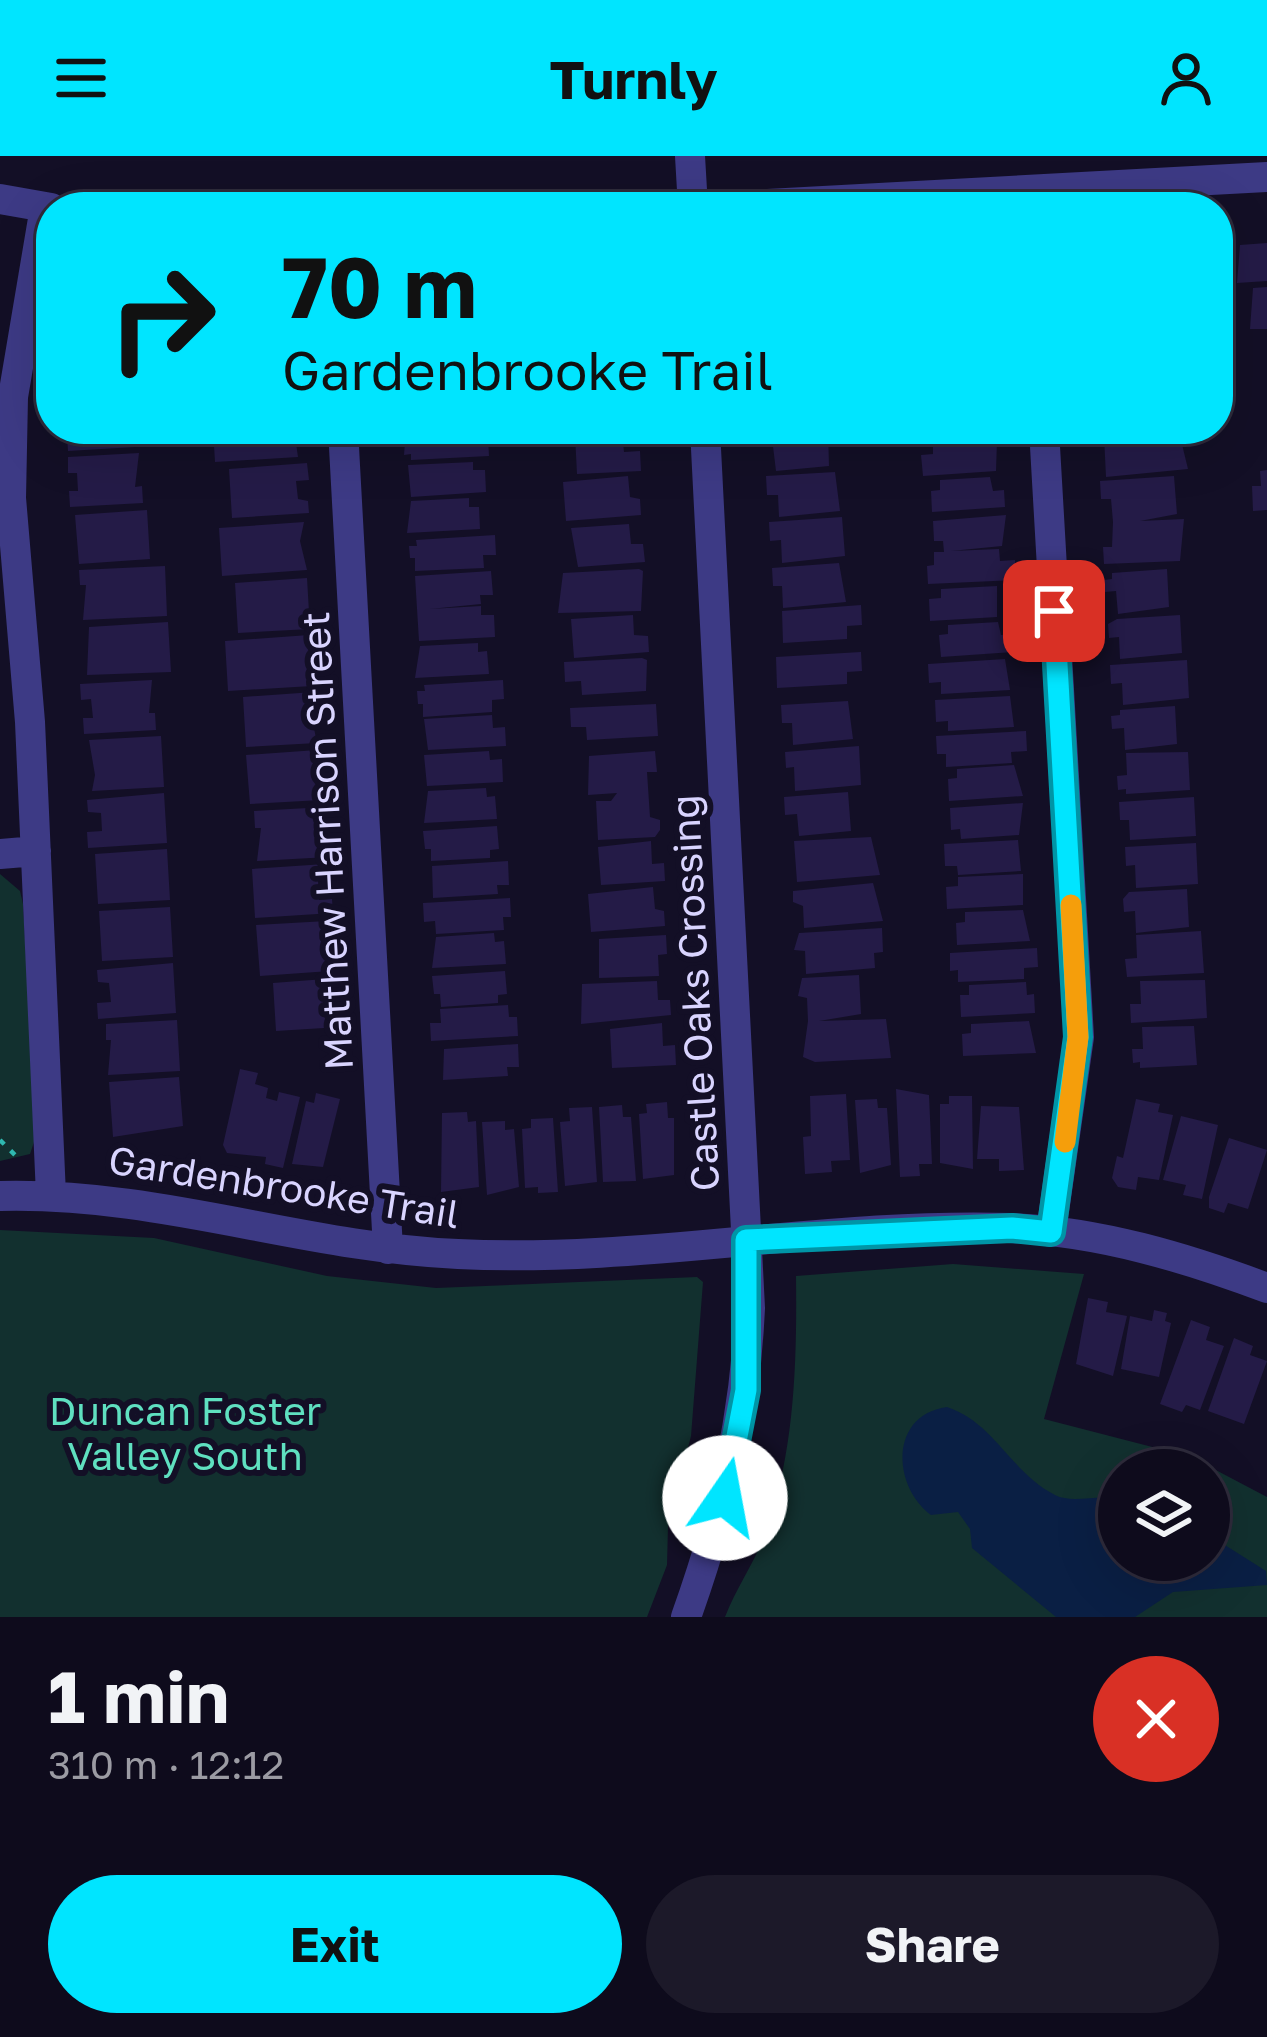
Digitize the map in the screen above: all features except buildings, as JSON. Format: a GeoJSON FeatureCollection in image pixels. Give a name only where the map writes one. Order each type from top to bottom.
{"type":"FeatureCollection","features":[{"type":"Feature","properties":{"kind":"street"},"geometry":{"type":"LineString","coordinates":[[690,156],[692,192]]}},
{"type":"Feature","properties":{"kind":"street"},"geometry":{"type":"LineString","coordinates":[[1105,192],[1267,177]]}},
{"type":"Feature","properties":{"kind":"street"},"geometry":{"type":"LineString","coordinates":[[0,199],[36,205]]}},
{"type":"Feature","properties":{"kind":"street"},"geometry":{"type":"LineString","coordinates":[[36,279],[13,417],[11,498],[36,851],[51,1195]]}},
{"type":"Feature","properties":{"kind":"street","name":"Matthew Harrison Street"},"geometry":{"type":"LineString","coordinates":[[344,444],[388,1250]]}},
{"type":"Feature","properties":{"kind":"street","name":"Castle Oaks Crossing"},"geometry":{"type":"LineString","coordinates":[[687,1614],[718,1528],[740,1430],[750,1308],[706,444]]}},
{"type":"Feature","properties":{"kind":"street"},"geometry":{"type":"LineString","coordinates":[[1045,444],[1078,1037],[1051,1232]]}},
{"type":"Feature","properties":{"kind":"street"},"geometry":{"type":"LineString","coordinates":[[0,854],[36,851]]}},
{"type":"Feature","properties":{"kind":"street","name":"Gardenbrooke Trail"},"geometry":{"type":"LineString","coordinates":[[0,1196],[51,1195],[172,1206],[388,1250],[497,1256],[988,1228],[1051,1232],[1164,1254],[1267,1288]]}},
{"type":"Feature","properties":{"kind":"path"},"geometry":{"type":"LineString","coordinates":[[0,1141],[21,1161]]}},
{"type":"Feature","properties":{"kind":"green space"},"geometry":{"type":"Polygon","coordinates":[[[0,874],[20,891],[23,904],[36,1136],[30,1154],[0,1161],[0,874]]]}},
{"type":"Feature","properties":{"kind":"green space","name":"Duncan Foster Valley South"},"geometry":{"type":"Polygon","coordinates":[[[0,1230],[154,1238],[327,1276],[436,1288],[697,1277],[703,1282],[691,1436],[668,1527],[667,1565],[647,1617],[0,1617],[0,1230]]]}},
{"type":"Feature","properties":{"kind":"green space"},"geometry":{"type":"Polygon","coordinates":[[[953,1264],[1084,1274],[1044,1419],[1160,1449],[1098,1449],[1098,1581],[1230,1581],[1230,1478],[1267,1497],[1267,1617],[725,1617],[775,1503],[795,1374],[796,1276],[953,1264]]]}},
{"type":"Feature","properties":{"kind":"water"},"geometry":{"type":"Polygon","coordinates":[[[947,1407],[964,1414],[1055,1495],[1098,1498],[1098,1581],[1230,1581],[1230,1548],[1266,1571],[1267,1585],[1173,1592],[1135,1617],[1056,1617],[972,1548],[970,1529],[958,1512],[931,1515],[918,1502],[909,1487],[903,1453],[906,1437],[928,1413],[947,1407]]]}},
{"type":"Feature","properties":{"kind":"slow traffic"},"geometry":{"type":"LineString","coordinates":[[1065,1142],[1076,1083],[1078,1037],[1071,905]]}},
{"type":"Feature","properties":{"kind":"route"},"geometry":{"type":"LineString","coordinates":[[725,1498],[746,1390],[750,1308],[746,1240],[1012,1228],[1051,1232],[1076,1083],[1078,1037],[1054,611]]}}]}
